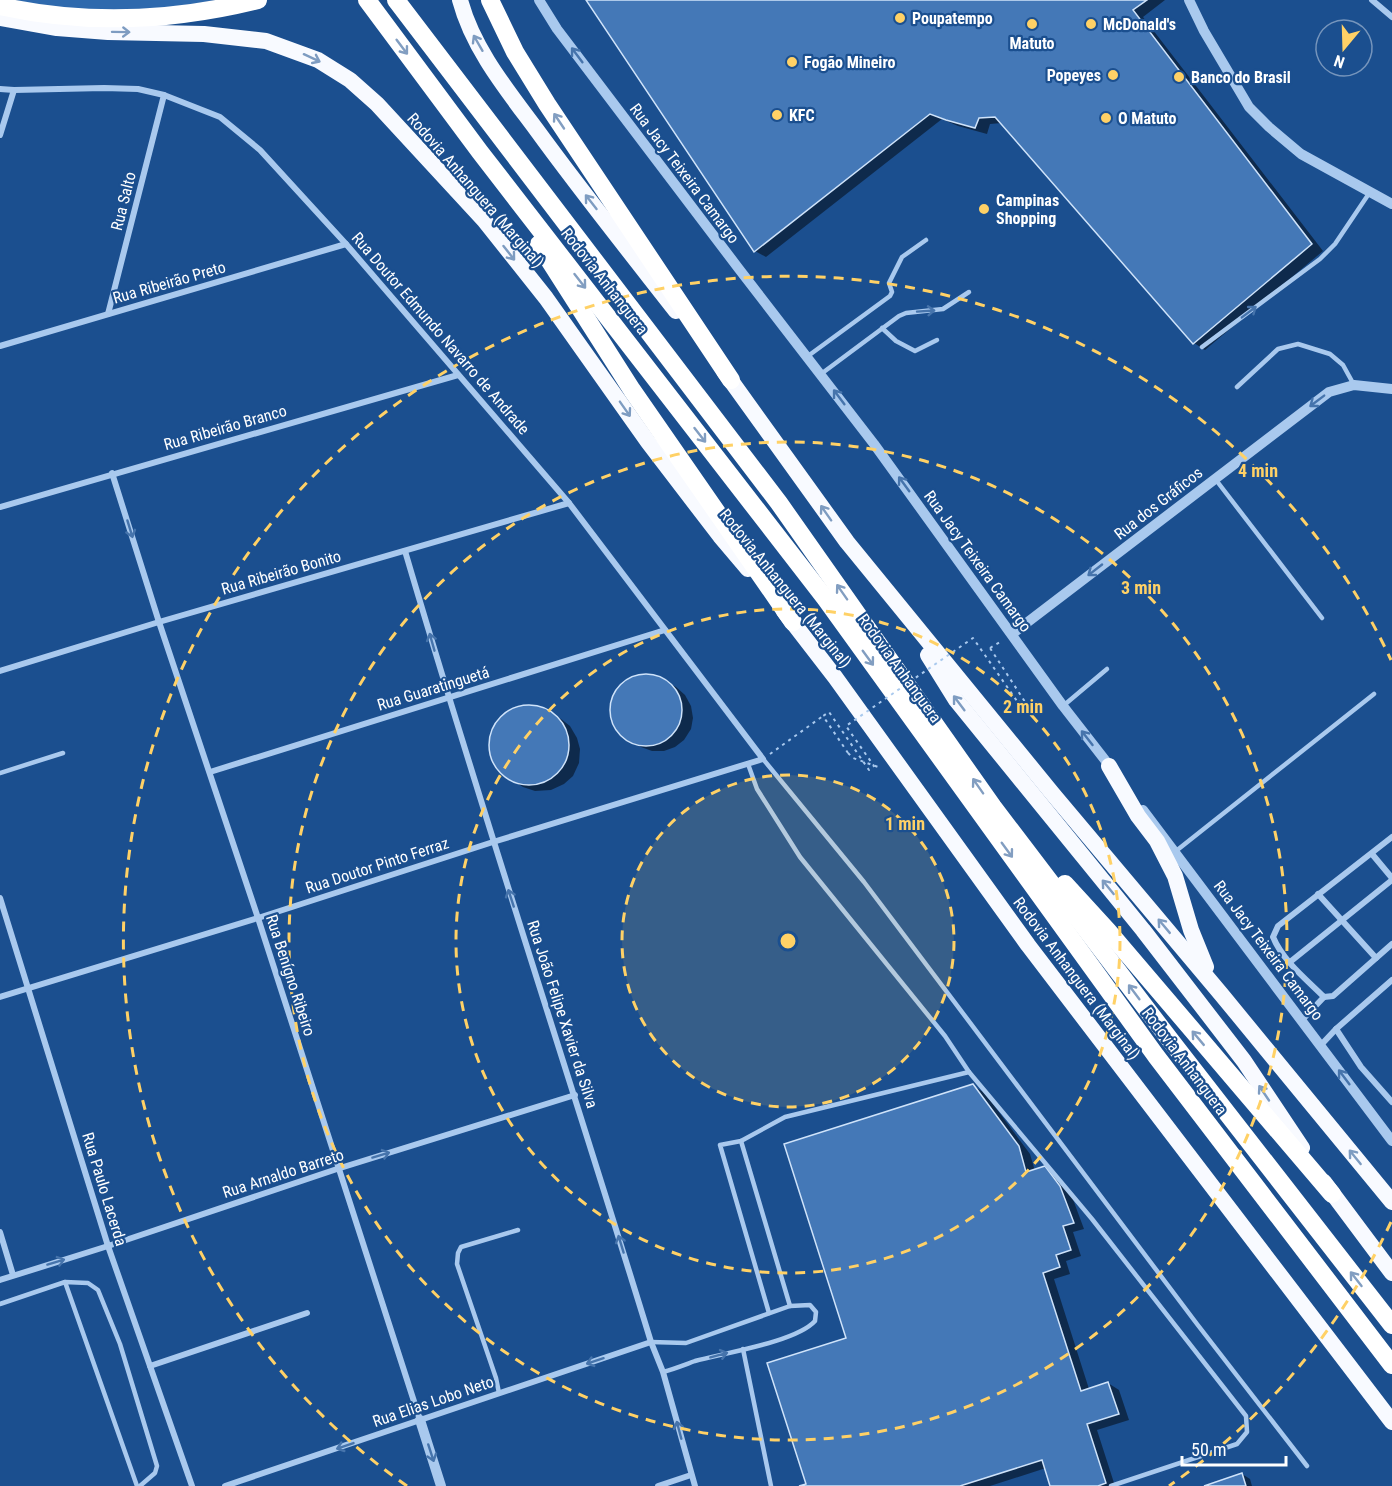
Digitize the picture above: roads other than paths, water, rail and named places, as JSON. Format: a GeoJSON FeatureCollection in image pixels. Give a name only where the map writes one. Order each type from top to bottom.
{"type":"FeatureCollection","features":[{"type":"Feature","properties":{"kind":"highway"},"geometry":{"type":"LineString","coordinates":[[0,6],[76,17],[121,19],[188,14],[258,0]]}},
{"type":"Feature","properties":{"kind":"highway","name":"Rodovia Anhanguera"},"geometry":{"type":"LineString","coordinates":[[367,0],[480,152],[825,598],[1156,1056],[1392,1365]]}},
{"type":"Feature","properties":{"kind":"highway","name":"Rodovia Anhanguera"},"geometry":{"type":"LineString","coordinates":[[396,0],[779,503],[993,807],[1392,1325]]}},
{"type":"Feature","properties":{"kind":"highway"},"geometry":{"type":"LineString","coordinates":[[460,0],[469,27],[507,89],[570,176],[731,380]]}},
{"type":"Feature","properties":{"kind":"highway"},"geometry":{"type":"LineString","coordinates":[[490,0],[514,52],[536,87],[731,380],[826,513],[1052,793],[1392,1202]]}},
{"type":"Feature","properties":{"kind":"highway","name":"Rodovia Anhanguera (Marginal)"},"geometry":{"type":"LineString","coordinates":[[0,18],[57,28],[108,32],[204,34],[266,41],[318,60],[350,80],[377,104],[484,220],[546,298],[648,442],[720,536],[793,622],[835,677],[1028,945],[1392,1422]]}},
{"type":"Feature","properties":{"kind":"highway"},"geometry":{"type":"LineString","coordinates":[[480,152],[633,390],[793,622]]}},
{"type":"Feature","properties":{"kind":"highway"},"geometry":{"type":"LineString","coordinates":[[889,592],[957,700],[1135,921],[1244,1061],[1332,1194]]}},
{"type":"Feature","properties":{"kind":"highway"},"geometry":{"type":"LineString","coordinates":[[1109,766],[1138,816],[1157,841],[1175,876],[1200,957],[1221,994]]}},
{"type":"Feature","properties":{"kind":"highway"},"geometry":{"type":"LineString","coordinates":[[993,807],[1108,931],[1332,1194],[1392,1273]]}},
{"type":"Feature","properties":{"kind":"street","name":"Rua Jacy Teixeira Camargo"},"geometry":{"type":"LineString","coordinates":[[539,0],[557,29],[890,465],[1063,706],[1176,851],[1392,1140]]}},
{"type":"Feature","properties":{"kind":"street"},"geometry":{"type":"LineString","coordinates":[[1189,0],[1204,31],[1249,107],[1301,154],[1392,204]]}},
{"type":"Feature","properties":{"kind":"street"},"geometry":{"type":"LineString","coordinates":[[1372,0],[1392,17]]}},
{"type":"Feature","properties":{"kind":"street","name":"Rua Doutor Edmundo Navarro de Andrade"},"geometry":{"type":"LineString","coordinates":[[0,89],[138,89],[164,95],[219,117],[260,150],[346,244],[569,503],[763,759]]}},
{"type":"Feature","properties":{"kind":"street"},"geometry":{"type":"LineString","coordinates":[[0,135],[14,90]]}},
{"type":"Feature","properties":{"kind":"street","name":"Rua Salto"},"geometry":{"type":"LineString","coordinates":[[108,314],[164,95]]}},
{"type":"Feature","properties":{"kind":"street","name":"Rua Ribeirão Preto"},"geometry":{"type":"LineString","coordinates":[[0,346],[346,244]]}},
{"type":"Feature","properties":{"kind":"street","name":"Rua Ribeirão Branco"},"geometry":{"type":"LineString","coordinates":[[0,507],[458,375]]}},
{"type":"Feature","properties":{"kind":"street","name":"Rua dos Gráficos"},"geometry":{"type":"LineString","coordinates":[[1012,634],[1329,392],[1354,385],[1392,389]]}},
{"type":"Feature","properties":{"kind":"street","name":"Rua Benígno Ribeiro"},"geometry":{"type":"LineString","coordinates":[[112,473],[441,1486]]}},
{"type":"Feature","properties":{"kind":"street","name":"Rua Ribeirão Bonito"},"geometry":{"type":"LineString","coordinates":[[0,671],[159,621],[569,503]]}},
{"type":"Feature","properties":{"kind":"street","name":"Rua João Felipe Xavier da Silva"},"geometry":{"type":"LineString","coordinates":[[405,551],[493,842],[575,1095],[651,1342],[663,1372],[695,1486]]}},
{"type":"Feature","properties":{"kind":"street","name":"Rua Guaratinguetá"},"geometry":{"type":"LineString","coordinates":[[210,772],[665,630]]}},
{"type":"Feature","properties":{"kind":"street","name":"Rua Doutor Pinto Ferraz"},"geometry":{"type":"LineString","coordinates":[[0,997],[763,759]]}},
{"type":"Feature","properties":{"kind":"street"},"geometry":{"type":"LineString","coordinates":[[1324,997],[1277,947],[1273,937],[1275,931],[1278,926],[1392,837]]}},
{"type":"Feature","properties":{"kind":"street"},"geometry":{"type":"LineString","coordinates":[[1290,962],[1392,879],[1372,854]]}},
{"type":"Feature","properties":{"kind":"street"},"geometry":{"type":"LineString","coordinates":[[1318,894],[1376,958]]}},
{"type":"Feature","properties":{"kind":"street","name":"Rua Paulo Lacerda"},"geometry":{"type":"LineString","coordinates":[[0,898],[108,1246],[192,1486]]}},
{"type":"Feature","properties":{"kind":"street"},"geometry":{"type":"LineString","coordinates":[[1302,1020],[1324,997],[1333,996],[1392,944]]}},
{"type":"Feature","properties":{"kind":"street"},"geometry":{"type":"LineString","coordinates":[[1320,1045],[1392,980]]}},
{"type":"Feature","properties":{"kind":"street"},"geometry":{"type":"LineString","coordinates":[[1336,1029],[1361,1067],[1392,1102]]}},
{"type":"Feature","properties":{"kind":"street","name":"Rua Arnaldo Barreto"},"geometry":{"type":"LineString","coordinates":[[0,1280],[337,1169],[575,1095]]}},
{"type":"Feature","properties":{"kind":"street"},"geometry":{"type":"LineString","coordinates":[[0,1232],[13,1275]]}},
{"type":"Feature","properties":{"kind":"street"},"geometry":{"type":"LineString","coordinates":[[150,1365],[307,1313]]}},
{"type":"Feature","properties":{"kind":"street","name":"Rua Elias Lobo Neto"},"geometry":{"type":"LineString","coordinates":[[225,1486],[651,1342]]}},
{"type":"Feature","properties":{"kind":"street"},"geometry":{"type":"LineString","coordinates":[[658,1486],[691,1475]]}},
{"type":"Feature","properties":{"kind":"lane"},"geometry":{"type":"LineString","coordinates":[[1202,347],[1320,259],[1335,244],[1370,192]]}},
{"type":"Feature","properties":{"kind":"lane"},"geometry":{"type":"LineString","coordinates":[[807,357],[890,296],[892,292],[889,283],[902,257],[926,240]]}},
{"type":"Feature","properties":{"kind":"lane"},"geometry":{"type":"LineString","coordinates":[[821,374],[882,328],[906,313],[944,309],[969,292]]}},
{"type":"Feature","properties":{"kind":"lane"},"geometry":{"type":"LineString","coordinates":[[882,328],[896,341],[915,351],[937,340]]}},
{"type":"Feature","properties":{"kind":"lane"},"geometry":{"type":"LineString","coordinates":[[1237,387],[1278,349],[1298,344],[1330,354],[1343,365],[1354,385]]}},
{"type":"Feature","properties":{"kind":"lane"},"geometry":{"type":"LineString","coordinates":[[1214,478],[1224,488],[1322,618]]}},
{"type":"Feature","properties":{"kind":"lane"},"geometry":{"type":"LineString","coordinates":[[1063,706],[1107,669]]}},
{"type":"Feature","properties":{"kind":"lane"},"geometry":{"type":"LineString","coordinates":[[1176,851],[1374,694]]}},
{"type":"Feature","properties":{"kind":"lane"},"geometry":{"type":"LineString","coordinates":[[0,773],[63,753]]}},
{"type":"Feature","properties":{"kind":"lane"},"geometry":{"type":"LineString","coordinates":[[763,759],[864,882],[1197,1324],[1307,1466]]}},
{"type":"Feature","properties":{"kind":"lane"},"geometry":{"type":"LineString","coordinates":[[748,764],[757,789],[800,857],[945,1036],[969,1072],[1092,1219],[1246,1416],[1247,1432],[1237,1444],[1111,1486]]}},
{"type":"Feature","properties":{"kind":"lane"},"geometry":{"type":"LineString","coordinates":[[770,1313],[720,1145],[741,1141],[785,1117],[969,1072]]}},
{"type":"Feature","properties":{"kind":"lane"},"geometry":{"type":"LineString","coordinates":[[741,1141],[790,1306]]}},
{"type":"Feature","properties":{"kind":"lane"},"geometry":{"type":"LineString","coordinates":[[499,1393],[457,1264],[458,1253],[462,1247],[518,1230]]}},
{"type":"Feature","properties":{"kind":"lane"},"geometry":{"type":"LineString","coordinates":[[0,1304],[65,1282],[88,1283],[98,1290],[120,1344],[157,1466],[155,1473],[139,1486],[65,1282]]}},
{"type":"Feature","properties":{"kind":"lane"},"geometry":{"type":"LineString","coordinates":[[651,1342],[686,1342],[790,1306],[810,1305],[816,1312],[815,1321],[802,1331],[663,1372]]}},
{"type":"Feature","properties":{"kind":"lane"},"geometry":{"type":"LineString","coordinates":[[743,1348],[771,1486]]}},
{"type":"Feature","properties":{"kind":"place","name":"Poupatempo"},"geometry":{"type":"Point","coordinates":[900,18]}},
{"type":"Feature","properties":{"kind":"place","name":"Matuto"},"geometry":{"type":"Point","coordinates":[1032,24]}},
{"type":"Feature","properties":{"kind":"place","name":"McDonald's"},"geometry":{"type":"Point","coordinates":[1091,24]}},
{"type":"Feature","properties":{"kind":"place","name":"Fogão Mineiro"},"geometry":{"type":"Point","coordinates":[792,62]}},
{"type":"Feature","properties":{"kind":"place","name":"Popeyes"},"geometry":{"type":"Point","coordinates":[1113,75]}},
{"type":"Feature","properties":{"kind":"place","name":"Banco do Brasil"},"geometry":{"type":"Point","coordinates":[1179,77]}},
{"type":"Feature","properties":{"kind":"place","name":"KFC"},"geometry":{"type":"Point","coordinates":[777,115]}},
{"type":"Feature","properties":{"kind":"place","name":"O Matuto"},"geometry":{"type":"Point","coordinates":[1106,118]}},
{"type":"Feature","properties":{"kind":"place","name":"Campinas Shopping"},"geometry":{"type":"Point","coordinates":[984,209]}}]}
